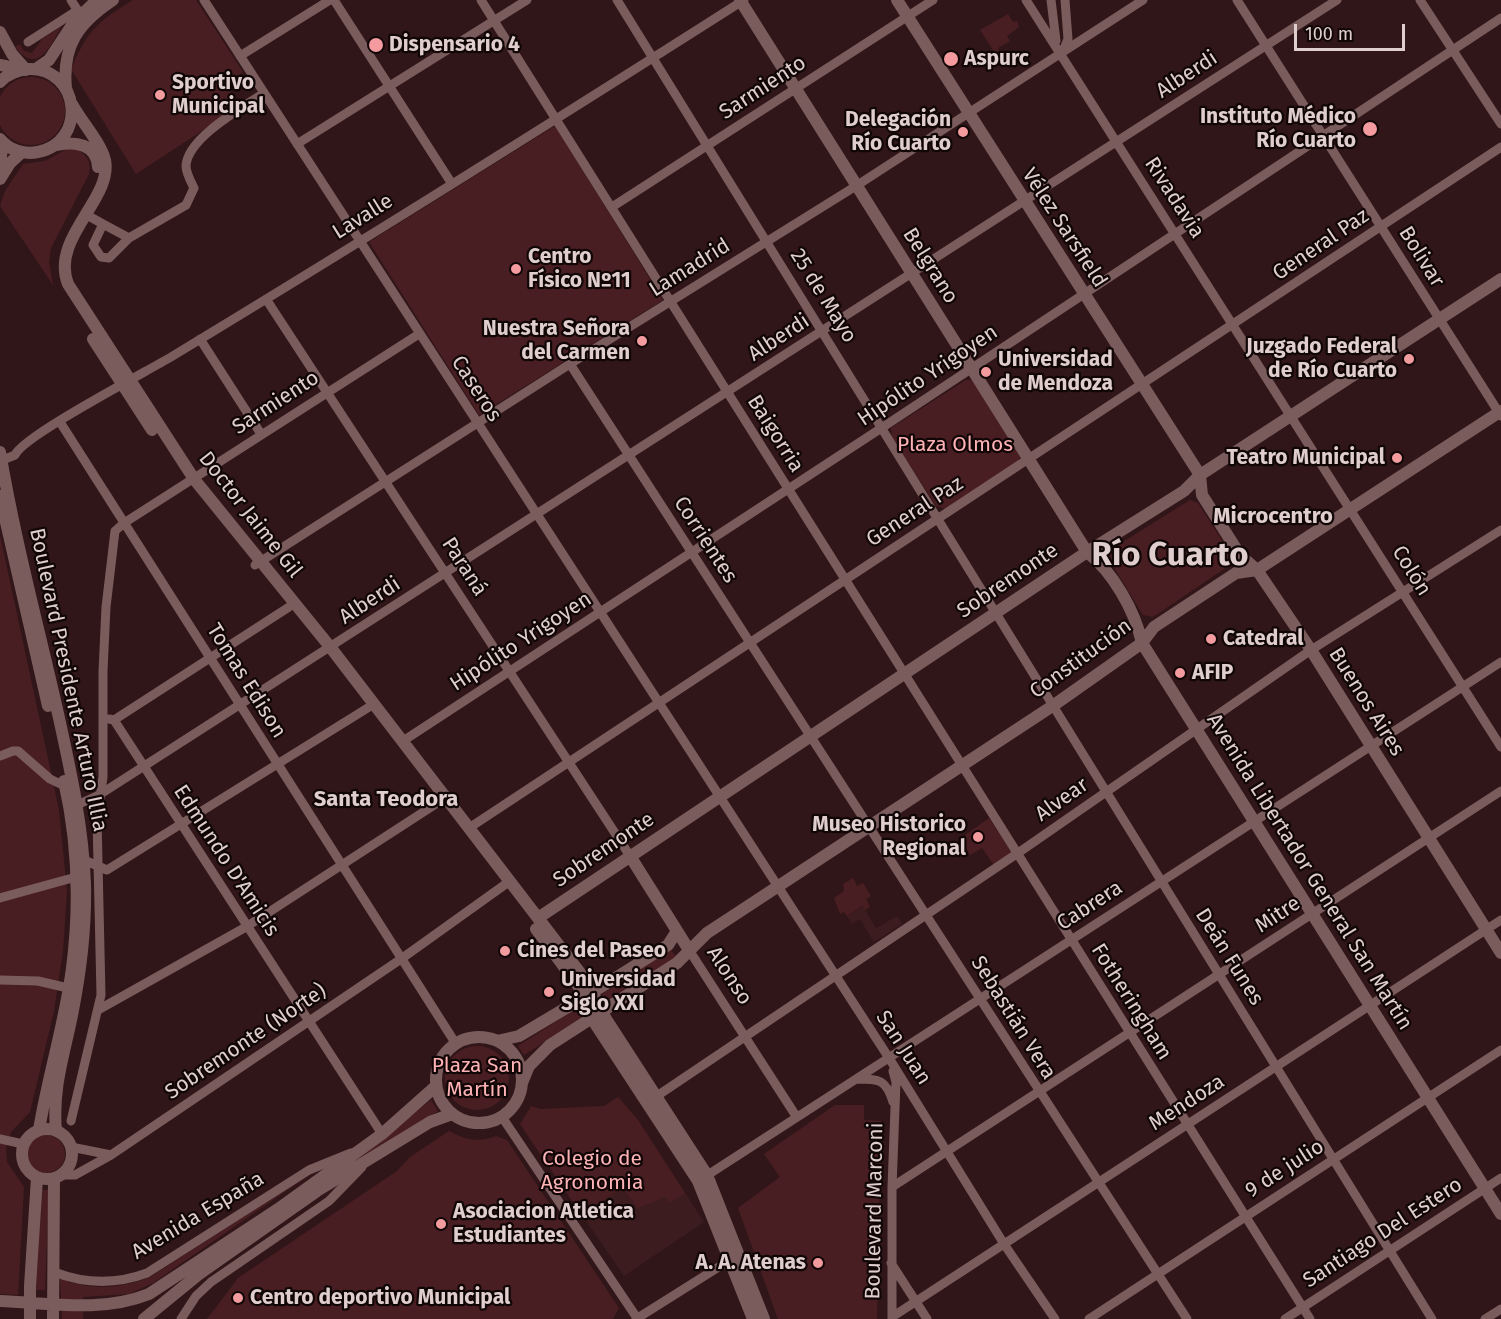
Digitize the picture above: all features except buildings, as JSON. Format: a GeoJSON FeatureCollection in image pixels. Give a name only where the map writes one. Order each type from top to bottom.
{"type":"FeatureCollection","features":[{"type":"Feature","properties":{"kind":"main road"},"geometry":{"type":"LineString","coordinates":[[28,69],[55,53],[79,12],[97,0]]}},
{"type":"Feature","properties":{"kind":"main road"},"geometry":{"type":"LineString","coordinates":[[66,88],[65,60],[74,37],[86,21],[113,0]]}},
{"type":"Feature","properties":{"kind":"main road","name":"Vélez Sarsfield"},"geometry":{"type":"LineString","coordinates":[[897,0],[1023,201],[1200,475]]}},
{"type":"Feature","properties":{"kind":"main road","name":"Belgrano"},"geometry":{"type":"LineString","coordinates":[[742,1],[1087,552]]}},
{"type":"Feature","properties":{"kind":"main road"},"geometry":{"type":"LineString","coordinates":[[0,32],[12,54],[28,69]]}},
{"type":"Feature","properties":{"kind":"main road"},"geometry":{"type":"LineString","coordinates":[[2,68],[48,72],[66,88]]}},
{"type":"Feature","properties":{"kind":"main road","name":"Doctor Jaime Gil"},"geometry":{"type":"LineString","coordinates":[[66,88],[72,104],[105,159],[104,177],[66,254],[65,277],[126,383]]}},
{"type":"Feature","properties":{"kind":"main road"},"geometry":{"type":"LineString","coordinates":[[57,145],[70,126],[72,104]]}},
{"type":"Feature","properties":{"kind":"main road"},"geometry":{"type":"LineString","coordinates":[[0,162],[1,141],[22,152],[10,163],[0,179]]}},
{"type":"Feature","properties":{"kind":"main road","name":"Doctor Jaime Gil"},"geometry":{"type":"LineString","coordinates":[[22,152],[40,152],[69,142],[84,145],[93,152],[98,161],[96,177],[58,252],[56,271],[61,288],[191,481],[328,650],[507,883],[538,918],[588,995]]}},
{"type":"Feature","properties":{"kind":"main road","name":"Sobremonte"},"geometry":{"type":"LineString","coordinates":[[538,918],[996,612],[1184,491],[1200,475],[1501,279]]}},
{"type":"Feature","properties":{"kind":"main road","name":"Constitución"},"geometry":{"type":"LineString","coordinates":[[690,950],[707,933],[1054,705],[1142,643],[1154,627],[1236,573],[1257,570],[1500,413]]}},
{"type":"Feature","properties":{"kind":"main road","name":"Boulevard Presidente Arturo Illia"},"geometry":{"type":"LineString","coordinates":[[1,458],[70,789],[85,909],[81,962],[73,1012],[56,1079],[54,1104],[56,1131]]}},
{"type":"Feature","properties":{"kind":"main road","name":"Buenos Aires"},"geometry":{"type":"LineString","coordinates":[[1200,475],[1202,495],[1240,555],[1257,570],[1311,650],[1501,953]]}},
{"type":"Feature","properties":{"kind":"main road","name":"Boulevard Presidente Arturo Illia"},"geometry":{"type":"LineString","coordinates":[[0,496],[70,789],[80,804],[80,861],[76,877],[75,943],[39,1130]]}},
{"type":"Feature","properties":{"kind":"main road","name":"Avenida Libertador General San Martín"},"geometry":{"type":"LineString","coordinates":[[1087,552],[1099,561],[1137,621],[1142,643],[1252,822],[1313,914],[1501,1214]]}},
{"type":"Feature","properties":{"kind":"main road","name":"Doctor Jaime Gil"},"geometry":{"type":"LineString","coordinates":[[258,563],[289,607],[328,650]]}},
{"type":"Feature","properties":{"kind":"main road","name":"Doctor Jaime Gil"},"geometry":{"type":"LineString","coordinates":[[371,706],[403,741],[442,800],[469,828],[507,883]]}},
{"type":"Feature","properties":{"kind":"main road","name":"Alonso"},"geometry":{"type":"LineString","coordinates":[[630,856],[690,950]]}},
{"type":"Feature","properties":{"kind":"main road"},"geometry":{"type":"LineString","coordinates":[[507,883],[579,987],[588,995],[597,1015],[703,1178],[735,1257],[764,1319]]}},
{"type":"Feature","properties":{"kind":"main road"},"geometry":{"type":"LineString","coordinates":[[677,931],[668,945],[519,1036],[497,1041],[469,1038],[456,1044],[446,1053],[439,1065],[436,1086],[443,1104],[452,1114],[477,1124],[502,1117],[516,1102],[529,1066],[550,1045],[677,963],[690,950]]}},
{"type":"Feature","properties":{"kind":"main road"},"geometry":{"type":"LineString","coordinates":[[497,1041],[516,1058],[522,1083]]}},
{"type":"Feature","properties":{"kind":"main road","name":"Avenida España"},"geometry":{"type":"LineString","coordinates":[[0,1301],[116,1304],[149,1294],[278,1209],[382,1134],[436,1086]]}},
{"type":"Feature","properties":{"kind":"main road","name":"Avenida España"},"geometry":{"type":"LineString","coordinates":[[144,1319],[243,1243],[367,1160],[430,1122],[452,1114]]}},
{"type":"Feature","properties":{"kind":"main road"},"geometry":{"type":"LineString","coordinates":[[53,1319],[58,1177],[70,1164],[71,1147],[64,1136],[56,1131],[39,1130],[32,1133],[23,1144],[21,1160],[25,1168],[38,1178],[58,1177]]}},
{"type":"Feature","properties":{"kind":"main road"},"geometry":{"type":"LineString","coordinates":[[30,1319],[30,1286],[38,1178]]}},
{"type":"Feature","properties":{"kind":"main road"},"geometry":{"type":"LineString","coordinates":[[735,1257],[753,1319]]}},
{"type":"Feature","properties":{"kind":"street"},"geometry":{"type":"LineString","coordinates":[[28,42],[79,12],[71,0]]}},
{"type":"Feature","properties":{"kind":"street","name":"Caseros"},"geometry":{"type":"LineString","coordinates":[[204,0],[719,797]]}},
{"type":"Feature","properties":{"kind":"street"},"geometry":{"type":"LineString","coordinates":[[240,56],[332,0],[452,184]]}},
{"type":"Feature","properties":{"kind":"street","name":"Baigorria"},"geometry":{"type":"LineString","coordinates":[[481,0],[904,673]]}},
{"type":"Feature","properties":{"kind":"street"},"geometry":{"type":"LineString","coordinates":[[297,144],[527,0]]}},
{"type":"Feature","properties":{"kind":"street","name":"25 de Mayo"},"geometry":{"type":"LineString","coordinates":[[617,0],[996,612]]}},
{"type":"Feature","properties":{"kind":"street","name":"Sarmiento"},"geometry":{"type":"LineString","coordinates":[[612,207],[933,0]]}},
{"type":"Feature","properties":{"kind":"street","name":"Rivadavia"},"geometry":{"type":"LineString","coordinates":[[1026,0],[1291,416]]}},
{"type":"Feature","properties":{"kind":"street"},"geometry":{"type":"LineString","coordinates":[[1051,0],[1053,34],[1062,54]]}},
{"type":"Feature","properties":{"kind":"street"},"geometry":{"type":"LineString","coordinates":[[1062,54],[1068,39],[1065,0]]}},
{"type":"Feature","properties":{"kind":"street","name":"Lamadrid"},"geometry":{"type":"LineString","coordinates":[[258,563],[570,364],[856,186],[1143,0]]}},
{"type":"Feature","properties":{"kind":"street","name":"Bolivar"},"geometry":{"type":"LineString","coordinates":[[1237,0],[1500,413]]}},
{"type":"Feature","properties":{"kind":"street","name":"Alberdi"},"geometry":{"type":"LineString","coordinates":[[80,804],[99,795],[328,650],[1337,0]]}},
{"type":"Feature","properties":{"kind":"street"},"geometry":{"type":"LineString","coordinates":[[1420,0],[1501,124]]}},
{"type":"Feature","properties":{"kind":"street","name":"Lavalle"},"geometry":{"type":"LineString","coordinates":[[1,458],[15,455],[25,442],[200,339],[452,184],[742,1]]}},
{"type":"Feature","properties":{"kind":"street","name":"Hipólito Yrigoyen"},"geometry":{"type":"LineString","coordinates":[[403,741],[1324,137],[1501,18]]}},
{"type":"Feature","properties":{"kind":"street"},"geometry":{"type":"LineString","coordinates":[[103,224],[93,244],[101,257],[109,258],[129,238],[186,205],[194,189],[186,169],[188,157],[196,145],[207,134],[264,93]]}},
{"type":"Feature","properties":{"kind":"street","name":"General Paz"},"geometry":{"type":"LineString","coordinates":[[469,828],[1501,147]]}},
{"type":"Feature","properties":{"kind":"street"},"geometry":{"type":"LineString","coordinates":[[85,214],[129,238]]}},
{"type":"Feature","properties":{"kind":"street","name":"Paraná"},"geometry":{"type":"LineString","coordinates":[[266,298],[630,856]]}},
{"type":"Feature","properties":{"kind":"street","name":"Sarmiento"},"geometry":{"type":"LineString","coordinates":[[124,523],[419,334]]}},
{"type":"Feature","properties":{"kind":"street"},"geometry":{"type":"LineString","coordinates":[[200,339],[261,434]]}},
{"type":"Feature","properties":{"kind":"street","name":"Corrientes"},"geometry":{"type":"LineString","coordinates":[[570,364],[809,736]]}},
{"type":"Feature","properties":{"kind":"street","name":"Colón"},"geometry":{"type":"LineString","coordinates":[[1291,416],[1501,747]]}},
{"type":"Feature","properties":{"kind":"street","name":"Tomas Edison"},"geometry":{"type":"LineString","coordinates":[[60,422],[341,867],[456,1044]]}},
{"type":"Feature","properties":{"kind":"street"},"geometry":{"type":"LineString","coordinates":[[71,1121],[100,994],[97,866],[99,795],[104,769],[103,661],[112,539],[115,531],[124,523]]}},
{"type":"Feature","properties":{"kind":"street","name":"Alvear"},"geometry":{"type":"LineString","coordinates":[[651,1100],[925,914],[1018,854],[1311,650],[1501,530]]}},
{"type":"Feature","properties":{"kind":"street"},"geometry":{"type":"LineString","coordinates":[[104,717],[114,720],[289,607]]}},
{"type":"Feature","properties":{"kind":"street","name":"Deán Funes"},"geometry":{"type":"LineString","coordinates":[[996,612],[1108,790],[1218,975],[1432,1319]]}},
{"type":"Feature","properties":{"kind":"street","name":"Cabrera"},"geometry":{"type":"LineString","coordinates":[[703,1178],[1501,662]]}},
{"type":"Feature","properties":{"kind":"street","name":"Fotheringham"},"geometry":{"type":"LineString","coordinates":[[904,673],[1310,1319]]}},
{"type":"Feature","properties":{"kind":"street"},"geometry":{"type":"LineString","coordinates":[[80,861],[107,870],[371,706]]}},
{"type":"Feature","properties":{"kind":"street","name":"Edmundo D'Amicis"},"geometry":{"type":"LineString","coordinates":[[114,720],[382,1134]]}},
{"type":"Feature","properties":{"kind":"street","name":"Sebastián Vera"},"geometry":{"type":"LineString","coordinates":[[809,736],[1187,1319]]}},
{"type":"Feature","properties":{"kind":"street"},"geometry":{"type":"LineString","coordinates":[[0,756],[13,751],[18,752],[50,779],[70,789]]}},
{"type":"Feature","properties":{"kind":"street"},"geometry":{"type":"LineString","coordinates":[[80,804],[104,769]]}},
{"type":"Feature","properties":{"kind":"street","name":"Mitre"},"geometry":{"type":"LineString","coordinates":[[892,1187],[1039,1094],[1501,791]]}},
{"type":"Feature","properties":{"kind":"street","name":"San Juan"},"geometry":{"type":"LineString","coordinates":[[719,797],[889,1058],[1004,1244],[1055,1319]]}},
{"type":"Feature","properties":{"kind":"street"},"geometry":{"type":"LineString","coordinates":[[98,1010],[246,927],[442,800]]}},
{"type":"Feature","properties":{"kind":"street"},"geometry":{"type":"LineString","coordinates":[[0,898],[76,877]]}},
{"type":"Feature","properties":{"kind":"street"},"geometry":{"type":"LineString","coordinates":[[401,959],[507,883]]}},
{"type":"Feature","properties":{"kind":"street","name":"Mendoza"},"geometry":{"type":"LineString","coordinates":[[892,1318],[1501,920]]}},
{"type":"Feature","properties":{"kind":"street","name":"Alonso"},"geometry":{"type":"LineString","coordinates":[[690,950],[796,1116]]}},
{"type":"Feature","properties":{"kind":"street","name":"Sobremonte (Norte)"},"geometry":{"type":"LineString","coordinates":[[58,1177],[75,1174],[111,1155],[401,959]]}},
{"type":"Feature","properties":{"kind":"street"},"geometry":{"type":"LineString","coordinates":[[0,981],[38,981],[68,988]]}},
{"type":"Feature","properties":{"kind":"street","name":"9 de julio"},"geometry":{"type":"LineString","coordinates":[[1089,1319],[1501,1050]]}},
{"type":"Feature","properties":{"kind":"street","name":"Boulevard Marconi"},"geometry":{"type":"LineString","coordinates":[[889,1058],[896,1082],[892,1187],[892,1318]]}},
{"type":"Feature","properties":{"kind":"street","name":"Boulevard Marconi"},"geometry":{"type":"LineString","coordinates":[[854,1080],[882,1082],[888,1087],[894,1104]]}},
{"type":"Feature","properties":{"kind":"street"},"geometry":{"type":"LineString","coordinates":[[502,1117],[636,1319],[735,1257]]}},
{"type":"Feature","properties":{"kind":"street"},"geometry":{"type":"LineString","coordinates":[[0,1139],[23,1144]]}},
{"type":"Feature","properties":{"kind":"street"},"geometry":{"type":"LineString","coordinates":[[71,1147],[111,1155]]}},
{"type":"Feature","properties":{"kind":"street","name":"Avenida España"},"geometry":{"type":"LineString","coordinates":[[54,1272],[78,1281],[96,1282],[132,1278],[147,1273],[309,1170],[330,1160],[357,1152]]}},
{"type":"Feature","properties":{"kind":"street","name":"Avenida España"},"geometry":{"type":"LineString","coordinates":[[182,1316],[211,1282],[329,1201],[367,1160]]}},
{"type":"Feature","properties":{"kind":"street","name":"Santiago Del Estero"},"geometry":{"type":"LineString","coordinates":[[1285,1319],[1501,1178]]}},
{"type":"Feature","properties":{"kind":"street"},"geometry":{"type":"LineString","coordinates":[[891,1263],[927,1319]]}},
{"type":"Feature","properties":{"kind":"street"},"geometry":{"type":"LineString","coordinates":[[1485,1319],[1501,1309]]}},
{"type":"Feature","properties":{"kind":"shaded area"},"geometry":{"type":"Polygon","coordinates":[[[863,906],[876,928],[897,916],[902,924],[874,942],[860,919],[852,924],[847,916],[863,906]]]}},
{"type":"Feature","properties":{"kind":"shaded area"},"geometry":{"type":"Polygon","coordinates":[[[638,1120],[704,1222],[624,1276],[527,1135],[564,1139],[638,1120]]]}},
{"type":"Feature","properties":{"kind":"green space","name":"Sportivo Municipal"},"geometry":{"type":"Polygon","coordinates":[[[133,0],[196,0],[243,72],[226,84],[240,106],[136,174],[71,69],[95,28],[133,0]]]}},
{"type":"Feature","properties":{"kind":"green space"},"geometry":{"type":"Polygon","coordinates":[[[1008,14],[1013,22],[1017,21],[1019,27],[1007,36],[1010,41],[998,48],[1001,53],[997,56],[980,30],[1008,14]]]}},
{"type":"Feature","properties":{"kind":"green space"},"geometry":{"type":"Polygon","coordinates":[[[62,26],[48,49],[37,58],[30,59],[15,47],[20,44],[24,51],[32,53],[42,39],[62,26]]]}},
{"type":"Feature","properties":{"kind":"green space"},"geometry":{"type":"Polygon","coordinates":[[[31,77],[44,80],[55,87],[62,98],[65,111],[62,124],[55,135],[44,142],[31,145],[18,142],[7,135],[0,124],[-3,111],[0,98],[7,87],[18,80],[31,77]]]}},
{"type":"Feature","properties":{"kind":"green space","name":"Centro Físico Nº11"},"geometry":{"type":"Polygon","coordinates":[[[555,126],[663,300],[479,415],[369,242],[555,126]]]}},
{"type":"Feature","properties":{"kind":"green space"},"geometry":{"type":"Polygon","coordinates":[[[77,149],[88,160],[89,174],[51,248],[49,262],[53,285],[0,206],[5,191],[23,164],[45,161],[65,150],[77,149]]]}},
{"type":"Feature","properties":{"kind":"green space","name":"Plaza Olmos"},"geometry":{"type":"Polygon","coordinates":[[[966,380],[971,380],[976,385],[1020,457],[1018,461],[946,509],[936,506],[892,437],[891,428],[966,380]]]}},
{"type":"Feature","properties":{"kind":"green space"},"geometry":{"type":"Polygon","coordinates":[[[1190,500],[1198,503],[1232,556],[1233,563],[1153,617],[1143,615],[1105,553],[1190,500]]]}},
{"type":"Feature","properties":{"kind":"green space"},"geometry":{"type":"Polygon","coordinates":[[[0,535],[59,810],[67,891],[63,951],[54,1011],[30,1112],[11,1132],[6,1147],[7,1162],[24,1187],[18,1295],[0,1294],[0,535]]]}},
{"type":"Feature","properties":{"kind":"green space"},"geometry":{"type":"Polygon","coordinates":[[[989,818],[1012,853],[994,865],[982,848],[970,855],[960,839],[989,818]]]}},
{"type":"Feature","properties":{"kind":"green space"},"geometry":{"type":"Polygon","coordinates":[[[853,878],[857,886],[863,883],[871,896],[866,899],[870,907],[865,910],[862,906],[847,916],[844,912],[840,914],[834,898],[844,891],[843,884],[853,878]]]}},
{"type":"Feature","properties":{"kind":"green space"},"geometry":{"type":"Polygon","coordinates":[[[670,949],[677,958],[606,1004],[602,994],[670,949]]]}},
{"type":"Feature","properties":{"kind":"green space"},"geometry":{"type":"Polygon","coordinates":[[[580,1006],[584,1017],[524,1055],[518,1046],[580,1006]]]}},
{"type":"Feature","properties":{"kind":"green space","name":"Plaza San Martín"},"geometry":{"type":"Polygon","coordinates":[[[477,1046],[489,1048],[500,1055],[507,1066],[509,1078],[507,1090],[500,1101],[489,1108],[477,1110],[465,1108],[454,1101],[447,1090],[445,1078],[447,1066],[454,1055],[465,1048],[477,1046]]]}},
{"type":"Feature","properties":{"kind":"green space","name":"Colegio de Agronomia"},"geometry":{"type":"Polygon","coordinates":[[[618,1097],[638,1120],[685,1193],[670,1202],[665,1197],[638,1208],[623,1188],[581,1214],[520,1124],[531,1106],[541,1109],[604,1106],[618,1097]]]}},
{"type":"Feature","properties":{"kind":"green space"},"geometry":{"type":"Polygon","coordinates":[[[431,1100],[438,1111],[348,1165],[431,1100]]]}},
{"type":"Feature","properties":{"kind":"green space","name":"A. A. Atenas"},"geometry":{"type":"Polygon","coordinates":[[[835,1105],[864,1105],[864,1120],[881,1121],[877,1319],[778,1319],[738,1208],[780,1177],[764,1154],[835,1105]]]}},
{"type":"Feature","properties":{"kind":"green space","name":"Asociacion Atletica Estudiantes"},"geometry":{"type":"Polygon","coordinates":[[[449,1131],[472,1140],[496,1136],[507,1140],[619,1308],[613,1319],[207,1319],[238,1278],[397,1171],[410,1157],[449,1131]]]}},
{"type":"Feature","properties":{"kind":"green space"},"geometry":{"type":"Polygon","coordinates":[[[46,1135],[53,1136],[59,1141],[64,1147],[64,1161],[59,1167],[53,1172],[46,1173],[39,1172],[33,1167],[28,1161],[27,1154],[28,1147],[33,1141],[39,1136],[46,1135]]]}},
{"type":"Feature","properties":{"kind":"green space"},"geometry":{"type":"Polygon","coordinates":[[[309,1175],[153,1283],[129,1294],[83,1297],[83,1319],[62,1319],[60,1278],[82,1285],[105,1287],[127,1284],[150,1277],[309,1175]]]}},
{"type":"Feature","properties":{"kind":"green space"},"geometry":{"type":"Polygon","coordinates":[[[41,1190],[49,1190],[45,1290],[34,1290],[41,1190]]]}},
{"type":"Feature","properties":{"kind":"place","name":"Dispensario 4"},"geometry":{"type":"Point","coordinates":[376,45]}},
{"type":"Feature","properties":{"kind":"place","name":"Aspurc"},"geometry":{"type":"Point","coordinates":[951,59]}},
{"type":"Feature","properties":{"kind":"place","name":"Sportivo Municipal"},"geometry":{"type":"Point","coordinates":[160,95]}},
{"type":"Feature","properties":{"kind":"place","name":"Instituto Médico Río Cuarto"},"geometry":{"type":"Point","coordinates":[1370,129]}},
{"type":"Feature","properties":{"kind":"place","name":"Delegación Río Cuarto"},"geometry":{"type":"Point","coordinates":[963,132]}},
{"type":"Feature","properties":{"kind":"place","name":"Centro Físico Nº11"},"geometry":{"type":"Point","coordinates":[516,269]}},
{"type":"Feature","properties":{"kind":"place","name":"Nuestra Señora del Carmen"},"geometry":{"type":"Point","coordinates":[642,341]}},
{"type":"Feature","properties":{"kind":"place","name":"Juzgado Federal de Río Cuarto"},"geometry":{"type":"Point","coordinates":[1409,359]}},
{"type":"Feature","properties":{"kind":"place","name":"Universidad de Mendoza"},"geometry":{"type":"Point","coordinates":[986,372]}},
{"type":"Feature","properties":{"kind":"place","name":"Teatro Municipal"},"geometry":{"type":"Point","coordinates":[1397,458]}},
{"type":"Feature","properties":{"kind":"place","name":"Catedral"},"geometry":{"type":"Point","coordinates":[1211,639]}},
{"type":"Feature","properties":{"kind":"place","name":"AFIP"},"geometry":{"type":"Point","coordinates":[1180,673]}},
{"type":"Feature","properties":{"kind":"place","name":"Museo Historico Regional"},"geometry":{"type":"Point","coordinates":[978,837]}},
{"type":"Feature","properties":{"kind":"place","name":"Cines del Paseo"},"geometry":{"type":"Point","coordinates":[505,951]}},
{"type":"Feature","properties":{"kind":"place","name":"Universidad Siglo XXI"},"geometry":{"type":"Point","coordinates":[549,992]}},
{"type":"Feature","properties":{"kind":"place","name":"Asociacion Atletica Estudiantes"},"geometry":{"type":"Point","coordinates":[441,1224]}},
{"type":"Feature","properties":{"kind":"place","name":"A. A. Atenas"},"geometry":{"type":"Point","coordinates":[818,1263]}},
{"type":"Feature","properties":{"kind":"place","name":"Centro deportivo Municipal"},"geometry":{"type":"Point","coordinates":[238,1298]}},
{"type":"Feature","properties":{"kind":"district","name":"Microcentro"},"geometry":{"type":"Point","coordinates":[1273,517]}},
{"type":"Feature","properties":{"kind":"district","name":"Río Cuarto"},"geometry":{"type":"Point","coordinates":[1170,556]}},
{"type":"Feature","properties":{"kind":"district","name":"Santa Teodora"},"geometry":{"type":"Point","coordinates":[386,800]}}]}
